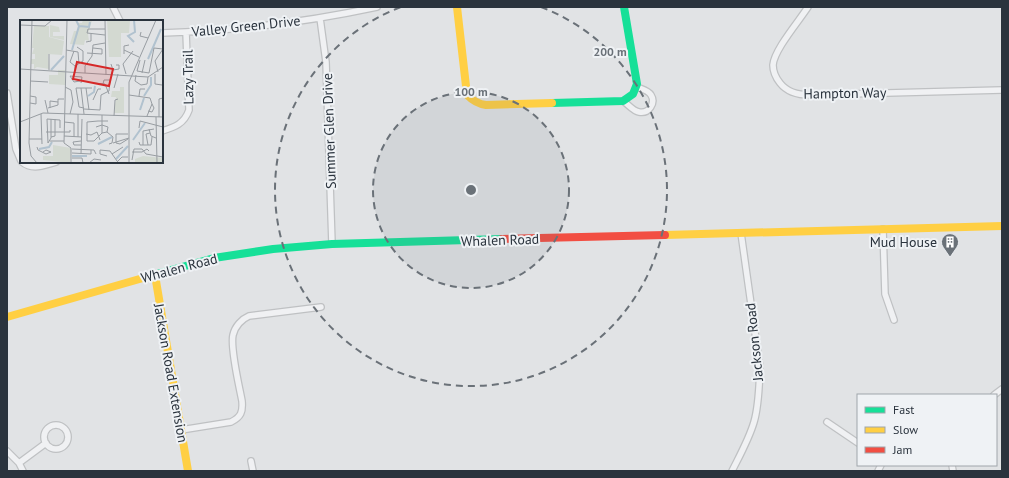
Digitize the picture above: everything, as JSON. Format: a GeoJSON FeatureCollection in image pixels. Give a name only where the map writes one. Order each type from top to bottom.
{"type":"FeatureCollection","features":[{"type":"Feature","properties":{"kind":"street"},"geometry":{"type":"LineString","coordinates":[[113,7],[120,20]]}},
{"type":"Feature","properties":{"kind":"street","name":"Valley Green Drive"},"geometry":{"type":"LineString","coordinates":[[163,32],[186,32],[258,26],[320,18],[377,7]]}},
{"type":"Feature","properties":{"kind":"street"},"geometry":{"type":"LineString","coordinates":[[457,7],[460,22],[467,95],[477,104],[490,105],[623,101],[635,92],[637,87],[624,7]]}},
{"type":"Feature","properties":{"kind":"street","name":"Hampton Way"},"geometry":{"type":"LineString","coordinates":[[808,7],[780,48],[774,60],[773,66],[775,75],[784,87],[790,91],[800,95],[810,95],[1002,90]]}},
{"type":"Feature","properties":{"kind":"street","name":"Summer Glen Drive"},"geometry":{"type":"LineString","coordinates":[[320,18],[326,62],[332,244]]}},
{"type":"Feature","properties":{"kind":"street","name":"Lazy Trail"},"geometry":{"type":"LineString","coordinates":[[163,131],[179,125],[187,117],[189,110],[186,32]]}},
{"type":"Feature","properties":{"kind":"street"},"geometry":{"type":"LineString","coordinates":[[623,101],[637,112],[644,112],[650,108],[653,102],[651,95],[637,87]]}},
{"type":"Feature","properties":{"kind":"street"},"geometry":{"type":"LineString","coordinates":[[7,93],[16,149],[20,157]]}},
{"type":"Feature","properties":{"kind":"street"},"geometry":{"type":"LineString","coordinates":[[25,163],[34,167],[52,163]]}},
{"type":"Feature","properties":{"kind":"street","name":"Whalen Road"},"geometry":{"type":"LineString","coordinates":[[7,316],[237,253],[270,248],[332,244],[1002,226]]}},
{"type":"Feature","properties":{"kind":"street"},"geometry":{"type":"LineString","coordinates":[[883,229],[884,294],[894,320]]}},
{"type":"Feature","properties":{"kind":"street","name":"Jackson Road"},"geometry":{"type":"LineString","coordinates":[[732,471],[754,422],[757,411],[760,382],[760,368],[741,233]]}},
{"type":"Feature","properties":{"kind":"street","name":"Jackson Road Extension"},"geometry":{"type":"LineString","coordinates":[[155,275],[188,471]]}},
{"type":"Feature","properties":{"kind":"street"},"geometry":{"type":"LineString","coordinates":[[181,430],[231,422],[238,419],[241,415],[242,401],[232,343],[233,333],[241,321],[249,316],[321,307]]}},
{"type":"Feature","properties":{"kind":"street"},"geometry":{"type":"LineString","coordinates":[[827,422],[857,442]]}},
{"type":"Feature","properties":{"kind":"street"},"geometry":{"type":"LineString","coordinates":[[59,425],[66,430],[68,437],[63,446],[59,448],[52,448],[46,443],[44,436],[48,428],[51,426],[59,425]]}},
{"type":"Feature","properties":{"kind":"street"},"geometry":{"type":"LineString","coordinates":[[19,463],[46,443]]}},
{"type":"Feature","properties":{"kind":"street"},"geometry":{"type":"LineString","coordinates":[[7,452],[19,463],[23,471]]}},
{"type":"Feature","properties":{"kind":"street"},"geometry":{"type":"LineString","coordinates":[[251,462],[253,471]]}},
{"type":"Feature","properties":{"kind":"traffic: fast"},"geometry":{"type":"LineString","coordinates":[[552,103],[623,101],[633,94],[637,84],[624,7]]}},
{"type":"Feature","properties":{"kind":"traffic: fast"},"geometry":{"type":"LineString","coordinates":[[157,274],[214,258],[273,249],[332,244],[502,239]]}},
{"type":"Feature","properties":{"kind":"traffic: slow"},"geometry":{"type":"LineString","coordinates":[[457,7],[467,95],[476,102],[486,105],[552,103]]}},
{"type":"Feature","properties":{"kind":"traffic: slow"},"geometry":{"type":"LineString","coordinates":[[665,235],[1002,226]]}},
{"type":"Feature","properties":{"kind":"traffic: slow"},"geometry":{"type":"LineString","coordinates":[[7,317],[157,274]]}},
{"type":"Feature","properties":{"kind":"traffic: slow"},"geometry":{"type":"LineString","coordinates":[[155,275],[188,471]]}},
{"type":"Feature","properties":{"kind":"traffic: jam"},"geometry":{"type":"LineString","coordinates":[[502,239],[665,235]]}},
{"type":"Feature","properties":{"kind":"place","name":"Mud House"},"geometry":{"type":"Point","coordinates":[950,257]}}]}
